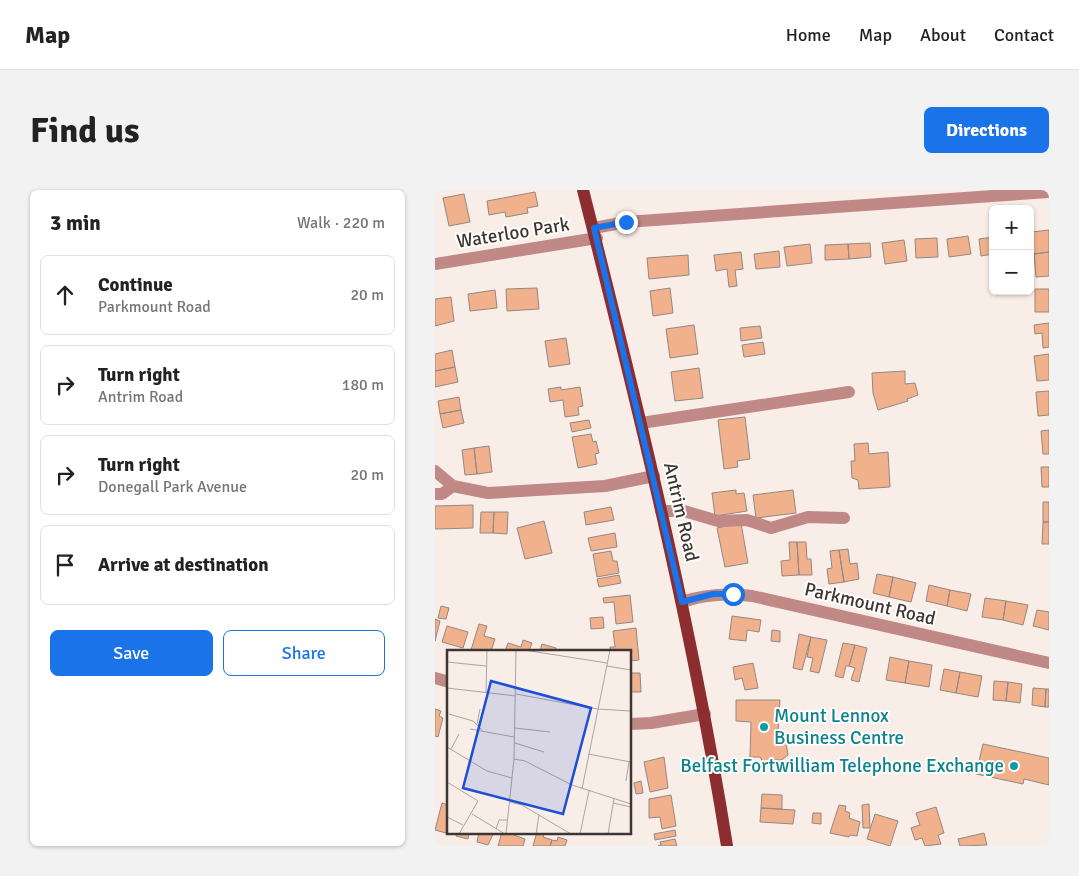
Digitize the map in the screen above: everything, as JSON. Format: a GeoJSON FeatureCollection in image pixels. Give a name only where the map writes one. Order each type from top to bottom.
{"type":"FeatureCollection","features":[{"type":"Feature","properties":{"kind":"main road","name":"Antrim Road"},"geometry":{"type":"LineString","coordinates":[[583,190],[641,423],[682,602],[705,714],[727,846]]}},
{"type":"Feature","properties":{"kind":"street","name":"Waterloo Park"},"geometry":{"type":"LineString","coordinates":[[435,264],[595,233],[626,222],[1049,192]]}},
{"type":"Feature","properties":{"kind":"street"},"geometry":{"type":"LineString","coordinates":[[641,423],[849,392]]}},
{"type":"Feature","properties":{"kind":"street"},"geometry":{"type":"LineString","coordinates":[[435,471],[453,486],[488,493],[605,486],[653,476]]}},
{"type":"Feature","properties":{"kind":"street"},"geometry":{"type":"LineString","coordinates":[[435,494],[442,494],[453,486]]}},
{"type":"Feature","properties":{"kind":"street"},"geometry":{"type":"LineString","coordinates":[[661,511],[684,511],[718,521],[747,520],[771,528],[808,517],[844,518]]}},
{"type":"Feature","properties":{"kind":"street","name":"Parkmount Road"},"geometry":{"type":"LineString","coordinates":[[682,602],[713,594],[752,596],[1049,663]]}},
{"type":"Feature","properties":{"kind":"street"},"geometry":{"type":"LineString","coordinates":[[631,724],[651,723],[705,714]]}},
{"type":"Feature","properties":{"kind":"building"},"geometry":{"type":"Polygon","coordinates":[[[535,192],[538,206],[527,208],[528,213],[506,217],[505,212],[489,215],[487,201],[535,192]]]}},
{"type":"Feature","properties":{"kind":"building"},"geometry":{"type":"Polygon","coordinates":[[[464,194],[470,222],[449,226],[443,198],[464,194]]]}},
{"type":"Feature","properties":{"kind":"building"},"geometry":{"type":"Polygon","coordinates":[[[1049,230],[1049,252],[1034,254],[1034,232],[1049,230]]]}},
{"type":"Feature","properties":{"kind":"building"},"geometry":{"type":"Polygon","coordinates":[[[968,236],[971,254],[949,257],[947,239],[968,236]]]}},
{"type":"Feature","properties":{"kind":"building"},"geometry":{"type":"Polygon","coordinates":[[[937,238],[938,257],[916,258],[915,239],[937,238]]]}},
{"type":"Feature","properties":{"kind":"building"},"geometry":{"type":"Polygon","coordinates":[[[989,238],[989,255],[981,256],[979,239],[989,238]]]}},
{"type":"Feature","properties":{"kind":"building"},"geometry":{"type":"Polygon","coordinates":[[[904,240],[907,261],[885,264],[882,243],[904,240]]]}},
{"type":"Feature","properties":{"kind":"building"},"geometry":{"type":"Polygon","coordinates":[[[870,243],[871,257],[849,259],[848,244],[870,243]]]}},
{"type":"Feature","properties":{"kind":"building"},"geometry":{"type":"Polygon","coordinates":[[[810,244],[812,263],[787,266],[784,247],[810,244]]]}},
{"type":"Feature","properties":{"kind":"building"},"geometry":{"type":"Polygon","coordinates":[[[848,244],[849,259],[825,260],[825,245],[848,244]]]}},
{"type":"Feature","properties":{"kind":"building"},"geometry":{"type":"Polygon","coordinates":[[[779,251],[780,267],[756,269],[754,254],[779,251]]]}},
{"type":"Feature","properties":{"kind":"building"},"geometry":{"type":"Polygon","coordinates":[[[741,252],[743,269],[735,270],[737,286],[729,287],[727,269],[716,271],[714,255],[741,252]]]}},
{"type":"Feature","properties":{"kind":"building"},"geometry":{"type":"Polygon","coordinates":[[[1049,252],[1049,276],[1036,277],[1034,254],[1049,252]]]}},
{"type":"Feature","properties":{"kind":"building"},"geometry":{"type":"Polygon","coordinates":[[[688,255],[689,275],[649,279],[647,258],[688,255]]]}},
{"type":"Feature","properties":{"kind":"building"},"geometry":{"type":"Polygon","coordinates":[[[537,288],[539,309],[507,311],[506,289],[537,288]]]}},
{"type":"Feature","properties":{"kind":"building"},"geometry":{"type":"Polygon","coordinates":[[[670,288],[673,313],[653,316],[650,291],[670,288]]]}},
{"type":"Feature","properties":{"kind":"building"},"geometry":{"type":"Polygon","coordinates":[[[1035,289],[1049,289],[1049,312],[1035,312],[1035,289]]]}},
{"type":"Feature","properties":{"kind":"building"},"geometry":{"type":"Polygon","coordinates":[[[495,290],[497,308],[470,311],[468,294],[495,290]]]}},
{"type":"Feature","properties":{"kind":"building"},"geometry":{"type":"Polygon","coordinates":[[[451,297],[454,321],[435,326],[435,299],[451,297]]]}},
{"type":"Feature","properties":{"kind":"building"},"geometry":{"type":"Polygon","coordinates":[[[1049,323],[1049,347],[1043,348],[1042,333],[1035,334],[1034,325],[1049,323]]]}},
{"type":"Feature","properties":{"kind":"building"},"geometry":{"type":"Polygon","coordinates":[[[694,325],[698,354],[670,358],[666,329],[694,325]]]}},
{"type":"Feature","properties":{"kind":"building"},"geometry":{"type":"Polygon","coordinates":[[[760,326],[762,338],[741,341],[740,328],[760,326]]]}},
{"type":"Feature","properties":{"kind":"building"},"geometry":{"type":"Polygon","coordinates":[[[566,338],[570,364],[549,367],[545,341],[566,338]]]}},
{"type":"Feature","properties":{"kind":"building"},"geometry":{"type":"Polygon","coordinates":[[[763,342],[765,354],[744,357],[742,345],[763,342]]]}},
{"type":"Feature","properties":{"kind":"building"},"geometry":{"type":"Polygon","coordinates":[[[452,350],[455,367],[435,371],[435,354],[452,350]]]}},
{"type":"Feature","properties":{"kind":"building"},"geometry":{"type":"Polygon","coordinates":[[[1049,354],[1049,380],[1037,381],[1034,356],[1049,354]]]}},
{"type":"Feature","properties":{"kind":"building"},"geometry":{"type":"Polygon","coordinates":[[[455,367],[458,382],[435,387],[435,371],[455,367]]]}},
{"type":"Feature","properties":{"kind":"building"},"geometry":{"type":"Polygon","coordinates":[[[699,368],[703,398],[675,401],[671,372],[699,368]]]}},
{"type":"Feature","properties":{"kind":"building"},"geometry":{"type":"Polygon","coordinates":[[[905,371],[905,384],[915,383],[918,395],[907,399],[908,401],[878,410],[873,393],[872,373],[905,371]]]}},
{"type":"Feature","properties":{"kind":"building"},"geometry":{"type":"Polygon","coordinates":[[[561,387],[561,390],[580,387],[583,406],[578,407],[579,415],[565,417],[563,400],[550,402],[548,389],[561,387]]]}},
{"type":"Feature","properties":{"kind":"building"},"geometry":{"type":"Polygon","coordinates":[[[1049,391],[1049,415],[1038,416],[1036,392],[1049,391]]]}},
{"type":"Feature","properties":{"kind":"building"},"geometry":{"type":"Polygon","coordinates":[[[459,397],[461,410],[440,414],[438,401],[459,397]]]}},
{"type":"Feature","properties":{"kind":"building"},"geometry":{"type":"Polygon","coordinates":[[[461,410],[464,423],[443,428],[440,414],[461,410]]]}},
{"type":"Feature","properties":{"kind":"building"},"geometry":{"type":"Polygon","coordinates":[[[745,417],[750,459],[737,461],[738,467],[724,469],[718,420],[745,417]]]}},
{"type":"Feature","properties":{"kind":"building"},"geometry":{"type":"Polygon","coordinates":[[[589,420],[591,428],[572,432],[570,423],[589,420]]]}},
{"type":"Feature","properties":{"kind":"building"},"geometry":{"type":"Polygon","coordinates":[[[1049,430],[1049,454],[1043,454],[1041,431],[1049,430]]]}},
{"type":"Feature","properties":{"kind":"building"},"geometry":{"type":"Polygon","coordinates":[[[591,434],[593,442],[596,441],[599,453],[595,454],[597,464],[578,468],[572,437],[591,434]]]}},
{"type":"Feature","properties":{"kind":"building"},"geometry":{"type":"Polygon","coordinates":[[[868,443],[869,454],[888,452],[890,487],[859,489],[858,480],[852,478],[851,461],[855,461],[854,444],[868,443]]]}},
{"type":"Feature","properties":{"kind":"building"},"geometry":{"type":"Polygon","coordinates":[[[489,446],[492,472],[477,474],[474,448],[489,446]]]}},
{"type":"Feature","properties":{"kind":"building"},"geometry":{"type":"Polygon","coordinates":[[[474,448],[477,474],[465,475],[462,450],[474,448]]]}},
{"type":"Feature","properties":{"kind":"building"},"geometry":{"type":"Polygon","coordinates":[[[1041,467],[1049,467],[1049,487],[1042,487],[1041,467]]]}},
{"type":"Feature","properties":{"kind":"building"},"geometry":{"type":"Polygon","coordinates":[[[736,490],[736,494],[744,493],[747,511],[715,516],[712,493],[736,490]]]}},
{"type":"Feature","properties":{"kind":"building"},"geometry":{"type":"Polygon","coordinates":[[[793,490],[796,513],[756,518],[753,495],[793,490]]]}},
{"type":"Feature","properties":{"kind":"building"},"geometry":{"type":"Polygon","coordinates":[[[1043,502],[1049,502],[1049,522],[1043,522],[1043,502]]]}},
{"type":"Feature","properties":{"kind":"building"},"geometry":{"type":"Polygon","coordinates":[[[473,505],[473,528],[435,529],[435,506],[473,505]]]}},
{"type":"Feature","properties":{"kind":"building"},"geometry":{"type":"Polygon","coordinates":[[[611,507],[614,520],[586,525],[584,512],[611,507]]]}},
{"type":"Feature","properties":{"kind":"building"},"geometry":{"type":"Polygon","coordinates":[[[481,512],[494,512],[493,533],[480,533],[481,512]]]}},
{"type":"Feature","properties":{"kind":"building"},"geometry":{"type":"Polygon","coordinates":[[[494,512],[508,512],[507,534],[493,533],[494,512]]]}},
{"type":"Feature","properties":{"kind":"building"},"geometry":{"type":"Polygon","coordinates":[[[544,521],[552,553],[525,559],[517,528],[544,521]]]}},
{"type":"Feature","properties":{"kind":"building"},"geometry":{"type":"Polygon","coordinates":[[[1043,522],[1049,522],[1049,544],[1042,544],[1043,522]]]}},
{"type":"Feature","properties":{"kind":"building"},"geometry":{"type":"Polygon","coordinates":[[[741,523],[748,563],[725,567],[717,528],[741,523]]]}},
{"type":"Feature","properties":{"kind":"building"},"geometry":{"type":"Polygon","coordinates":[[[615,533],[617,547],[591,551],[588,538],[615,533]]]}},
{"type":"Feature","properties":{"kind":"building"},"geometry":{"type":"Polygon","coordinates":[[[789,542],[797,542],[799,575],[782,576],[781,561],[790,560],[789,542]]]}},
{"type":"Feature","properties":{"kind":"building"},"geometry":{"type":"Polygon","coordinates":[[[797,542],[806,542],[807,559],[811,559],[812,575],[799,575],[797,542]]]}},
{"type":"Feature","properties":{"kind":"building"},"geometry":{"type":"Polygon","coordinates":[[[848,549],[850,564],[857,563],[859,579],[844,582],[839,550],[848,549]]]}},
{"type":"Feature","properties":{"kind":"building"},"geometry":{"type":"Polygon","coordinates":[[[839,550],[844,582],[829,584],[827,569],[832,568],[830,551],[839,550]]]}},
{"type":"Feature","properties":{"kind":"building"},"geometry":{"type":"Polygon","coordinates":[[[611,551],[613,561],[617,561],[619,573],[597,577],[593,554],[611,551]]]}},
{"type":"Feature","properties":{"kind":"building"},"geometry":{"type":"Polygon","coordinates":[[[877,574],[893,577],[889,597],[873,593],[877,574]]]}},
{"type":"Feature","properties":{"kind":"building"},"geometry":{"type":"Polygon","coordinates":[[[619,575],[621,583],[599,587],[597,579],[619,575]]]}},
{"type":"Feature","properties":{"kind":"building"},"geometry":{"type":"Polygon","coordinates":[[[893,577],[916,583],[911,602],[889,597],[893,577]]]}},
{"type":"Feature","properties":{"kind":"building"},"geometry":{"type":"Polygon","coordinates":[[[929,585],[950,590],[947,606],[926,601],[929,585]]]}},
{"type":"Feature","properties":{"kind":"building"},"geometry":{"type":"Polygon","coordinates":[[[950,590],[971,594],[967,611],[947,606],[950,590]]]}},
{"type":"Feature","properties":{"kind":"building"},"geometry":{"type":"Polygon","coordinates":[[[630,595],[633,622],[616,624],[614,602],[604,603],[603,598],[630,595]]]}},
{"type":"Feature","properties":{"kind":"building"},"geometry":{"type":"Polygon","coordinates":[[[985,598],[1006,601],[1003,620],[982,617],[985,598]]]}},
{"type":"Feature","properties":{"kind":"building"},"geometry":{"type":"Polygon","coordinates":[[[1006,601],[1028,605],[1023,625],[1003,620],[1006,601]]]}},
{"type":"Feature","properties":{"kind":"building"},"geometry":{"type":"Polygon","coordinates":[[[441,606],[449,608],[446,619],[438,618],[441,606]]]}},
{"type":"Feature","properties":{"kind":"building"},"geometry":{"type":"Polygon","coordinates":[[[1037,610],[1049,612],[1049,630],[1033,626],[1037,610]]]}},
{"type":"Feature","properties":{"kind":"building"},"geometry":{"type":"Polygon","coordinates":[[[732,616],[761,620],[759,632],[747,630],[746,641],[729,639],[732,616]]]}},
{"type":"Feature","properties":{"kind":"building"},"geometry":{"type":"Polygon","coordinates":[[[603,617],[604,628],[591,629],[590,618],[603,617]]]}},
{"type":"Feature","properties":{"kind":"building"},"geometry":{"type":"Polygon","coordinates":[[[435,619],[440,621],[435,641],[435,619]]]}},
{"type":"Feature","properties":{"kind":"building"},"geometry":{"type":"Polygon","coordinates":[[[479,624],[487,626],[484,636],[495,639],[491,650],[471,650],[479,624]]]}},
{"type":"Feature","properties":{"kind":"building"},"geometry":{"type":"Polygon","coordinates":[[[447,626],[468,632],[463,648],[442,642],[447,626]]]}},
{"type":"Feature","properties":{"kind":"building"},"geometry":{"type":"Polygon","coordinates":[[[636,628],[639,660],[631,661],[631,650],[610,650],[610,647],[615,647],[613,631],[636,628]]]}},
{"type":"Feature","properties":{"kind":"building"},"geometry":{"type":"Polygon","coordinates":[[[772,630],[780,631],[780,642],[771,641],[772,630]]]}},
{"type":"Feature","properties":{"kind":"building"},"geometry":{"type":"Polygon","coordinates":[[[799,634],[811,637],[802,670],[793,668],[799,634]]]}},
{"type":"Feature","properties":{"kind":"building"},"geometry":{"type":"Polygon","coordinates":[[[811,637],[827,640],[819,673],[810,671],[813,658],[807,657],[811,637]]]}},
{"type":"Feature","properties":{"kind":"building"},"geometry":{"type":"Polygon","coordinates":[[[523,640],[532,643],[529,650],[505,650],[508,643],[521,647],[523,640]]]}},
{"type":"Feature","properties":{"kind":"building"},"geometry":{"type":"Polygon","coordinates":[[[843,643],[855,645],[849,666],[846,666],[843,678],[835,676],[843,643]]]}},
{"type":"Feature","properties":{"kind":"building"},"geometry":{"type":"Polygon","coordinates":[[[542,644],[556,648],[556,650],[540,650],[542,644]]]}},
{"type":"Feature","properties":{"kind":"building"},"geometry":{"type":"Polygon","coordinates":[[[855,645],[867,648],[859,682],[851,680],[855,668],[849,666],[855,645]]]}},
{"type":"Feature","properties":{"kind":"building"},"geometry":{"type":"Polygon","coordinates":[[[890,657],[909,661],[905,683],[886,680],[890,657]]]}},
{"type":"Feature","properties":{"kind":"building"},"geometry":{"type":"Polygon","coordinates":[[[909,661],[932,665],[929,687],[905,683],[909,661]]]}},
{"type":"Feature","properties":{"kind":"building"},"geometry":{"type":"Polygon","coordinates":[[[753,663],[758,688],[745,690],[742,678],[735,680],[733,667],[753,663]]]}},
{"type":"Feature","properties":{"kind":"building"},"geometry":{"type":"Polygon","coordinates":[[[944,669],[960,672],[956,693],[940,690],[944,669]]]}},
{"type":"Feature","properties":{"kind":"building"},"geometry":{"type":"Polygon","coordinates":[[[960,672],[982,676],[978,697],[956,693],[960,672]]]}},
{"type":"Feature","properties":{"kind":"building"},"geometry":{"type":"Polygon","coordinates":[[[631,673],[640,673],[641,692],[631,692],[631,673]]]}},
{"type":"Feature","properties":{"kind":"building"},"geometry":{"type":"Polygon","coordinates":[[[994,681],[1008,682],[1006,701],[993,700],[994,681]]]}},
{"type":"Feature","properties":{"kind":"building"},"geometry":{"type":"Polygon","coordinates":[[[1008,682],[1022,684],[1020,703],[1006,701],[1008,682]]]}},
{"type":"Feature","properties":{"kind":"building"},"geometry":{"type":"Polygon","coordinates":[[[1033,688],[1046,689],[1045,707],[1032,705],[1033,688]]]}},
{"type":"Feature","properties":{"kind":"building"},"geometry":{"type":"Polygon","coordinates":[[[1046,689],[1049,689],[1049,707],[1045,707],[1046,689]]]}},
{"type":"Feature","properties":{"kind":"building","name":"Mount Lennox Business Centre"},"geometry":{"type":"Polygon","coordinates":[[[736,700],[780,700],[778,732],[785,732],[788,735],[786,742],[788,755],[782,760],[773,760],[768,763],[763,762],[760,757],[750,757],[751,722],[736,721],[736,700]]]}},
{"type":"Feature","properties":{"kind":"building"},"geometry":{"type":"Polygon","coordinates":[[[435,709],[441,711],[439,716],[443,718],[438,737],[435,736],[435,709]]]}},
{"type":"Feature","properties":{"kind":"building","name":"Belfast Fortwilliam Telephone Exchange"},"geometry":{"type":"Polygon","coordinates":[[[983,744],[1049,758],[1049,785],[1024,779],[1023,784],[976,774],[983,744]]]}},
{"type":"Feature","properties":{"kind":"building"},"geometry":{"type":"Polygon","coordinates":[[[664,757],[668,788],[650,792],[644,762],[664,757]]]}},
{"type":"Feature","properties":{"kind":"building"},"geometry":{"type":"Polygon","coordinates":[[[641,781],[643,793],[636,794],[634,783],[641,781]]]}},
{"type":"Feature","properties":{"kind":"building"},"geometry":{"type":"Polygon","coordinates":[[[762,794],[782,795],[782,809],[761,808],[762,794]]]}},
{"type":"Feature","properties":{"kind":"building"},"geometry":{"type":"Polygon","coordinates":[[[671,795],[676,826],[662,829],[660,817],[649,818],[649,799],[671,795]]]}},
{"type":"Feature","properties":{"kind":"building"},"geometry":{"type":"Polygon","coordinates":[[[442,803],[447,804],[447,831],[446,833],[435,830],[442,803]]]}},
{"type":"Feature","properties":{"kind":"building"},"geometry":{"type":"Polygon","coordinates":[[[869,804],[870,828],[863,828],[862,805],[869,804]]]}},
{"type":"Feature","properties":{"kind":"building"},"geometry":{"type":"Polygon","coordinates":[[[839,805],[846,806],[845,811],[850,813],[849,818],[860,822],[857,836],[850,835],[849,837],[830,833],[839,805]]]}},
{"type":"Feature","properties":{"kind":"building"},"geometry":{"type":"Polygon","coordinates":[[[936,807],[944,833],[938,835],[941,844],[925,846],[922,838],[915,840],[911,828],[920,825],[916,813],[936,807]]]}},
{"type":"Feature","properties":{"kind":"building"},"geometry":{"type":"Polygon","coordinates":[[[761,808],[795,810],[793,824],[760,822],[761,808]]]}},
{"type":"Feature","properties":{"kind":"building"},"geometry":{"type":"Polygon","coordinates":[[[813,813],[821,813],[821,824],[812,823],[813,813]]]}},
{"type":"Feature","properties":{"kind":"building"},"geometry":{"type":"Polygon","coordinates":[[[875,814],[898,821],[890,846],[867,839],[875,814]]]}},
{"type":"Feature","properties":{"kind":"building"},"geometry":{"type":"Polygon","coordinates":[[[675,830],[676,836],[655,840],[654,834],[675,830]]]}},
{"type":"Feature","properties":{"kind":"building"},"geometry":{"type":"Polygon","coordinates":[[[984,833],[987,845],[960,846],[958,839],[984,833]]]}},
{"type":"Feature","properties":{"kind":"building"},"geometry":{"type":"Polygon","coordinates":[[[456,834],[469,834],[468,839],[456,836],[456,834]]]}},
{"type":"Feature","properties":{"kind":"building"},"geometry":{"type":"Polygon","coordinates":[[[479,834],[493,834],[488,845],[477,842],[479,834]]]}},
{"type":"Feature","properties":{"kind":"building"},"geometry":{"type":"Polygon","coordinates":[[[501,834],[514,834],[525,839],[523,846],[498,846],[501,834]]]}},
{"type":"Feature","properties":{"kind":"building"},"geometry":{"type":"Polygon","coordinates":[[[536,834],[544,834],[543,837],[552,840],[550,846],[533,846],[536,834]]]}},
{"type":"Feature","properties":{"kind":"building"},"geometry":{"type":"Polygon","coordinates":[[[558,837],[567,840],[565,846],[550,846],[552,840],[557,841],[558,837]]]}},
{"type":"Feature","properties":{"kind":"building"},"geometry":{"type":"Polygon","coordinates":[[[675,839],[677,846],[658,846],[661,845],[660,842],[675,839]]]}},
{"type":"Feature","properties":{"kind":"place","name":"Mount Lennox Business Centre"},"geometry":{"type":"Point","coordinates":[764,727]}},
{"type":"Feature","properties":{"kind":"place","name":"Belfast Fortwilliam Telephone Exchange"},"geometry":{"type":"Point","coordinates":[1014,766]}},
{"type":"Feature","properties":{"kind":"route"},"geometry":{"type":"LineString","coordinates":[[626,222],[594,228],[682,602],[713,594],[733,594]]}}]}
